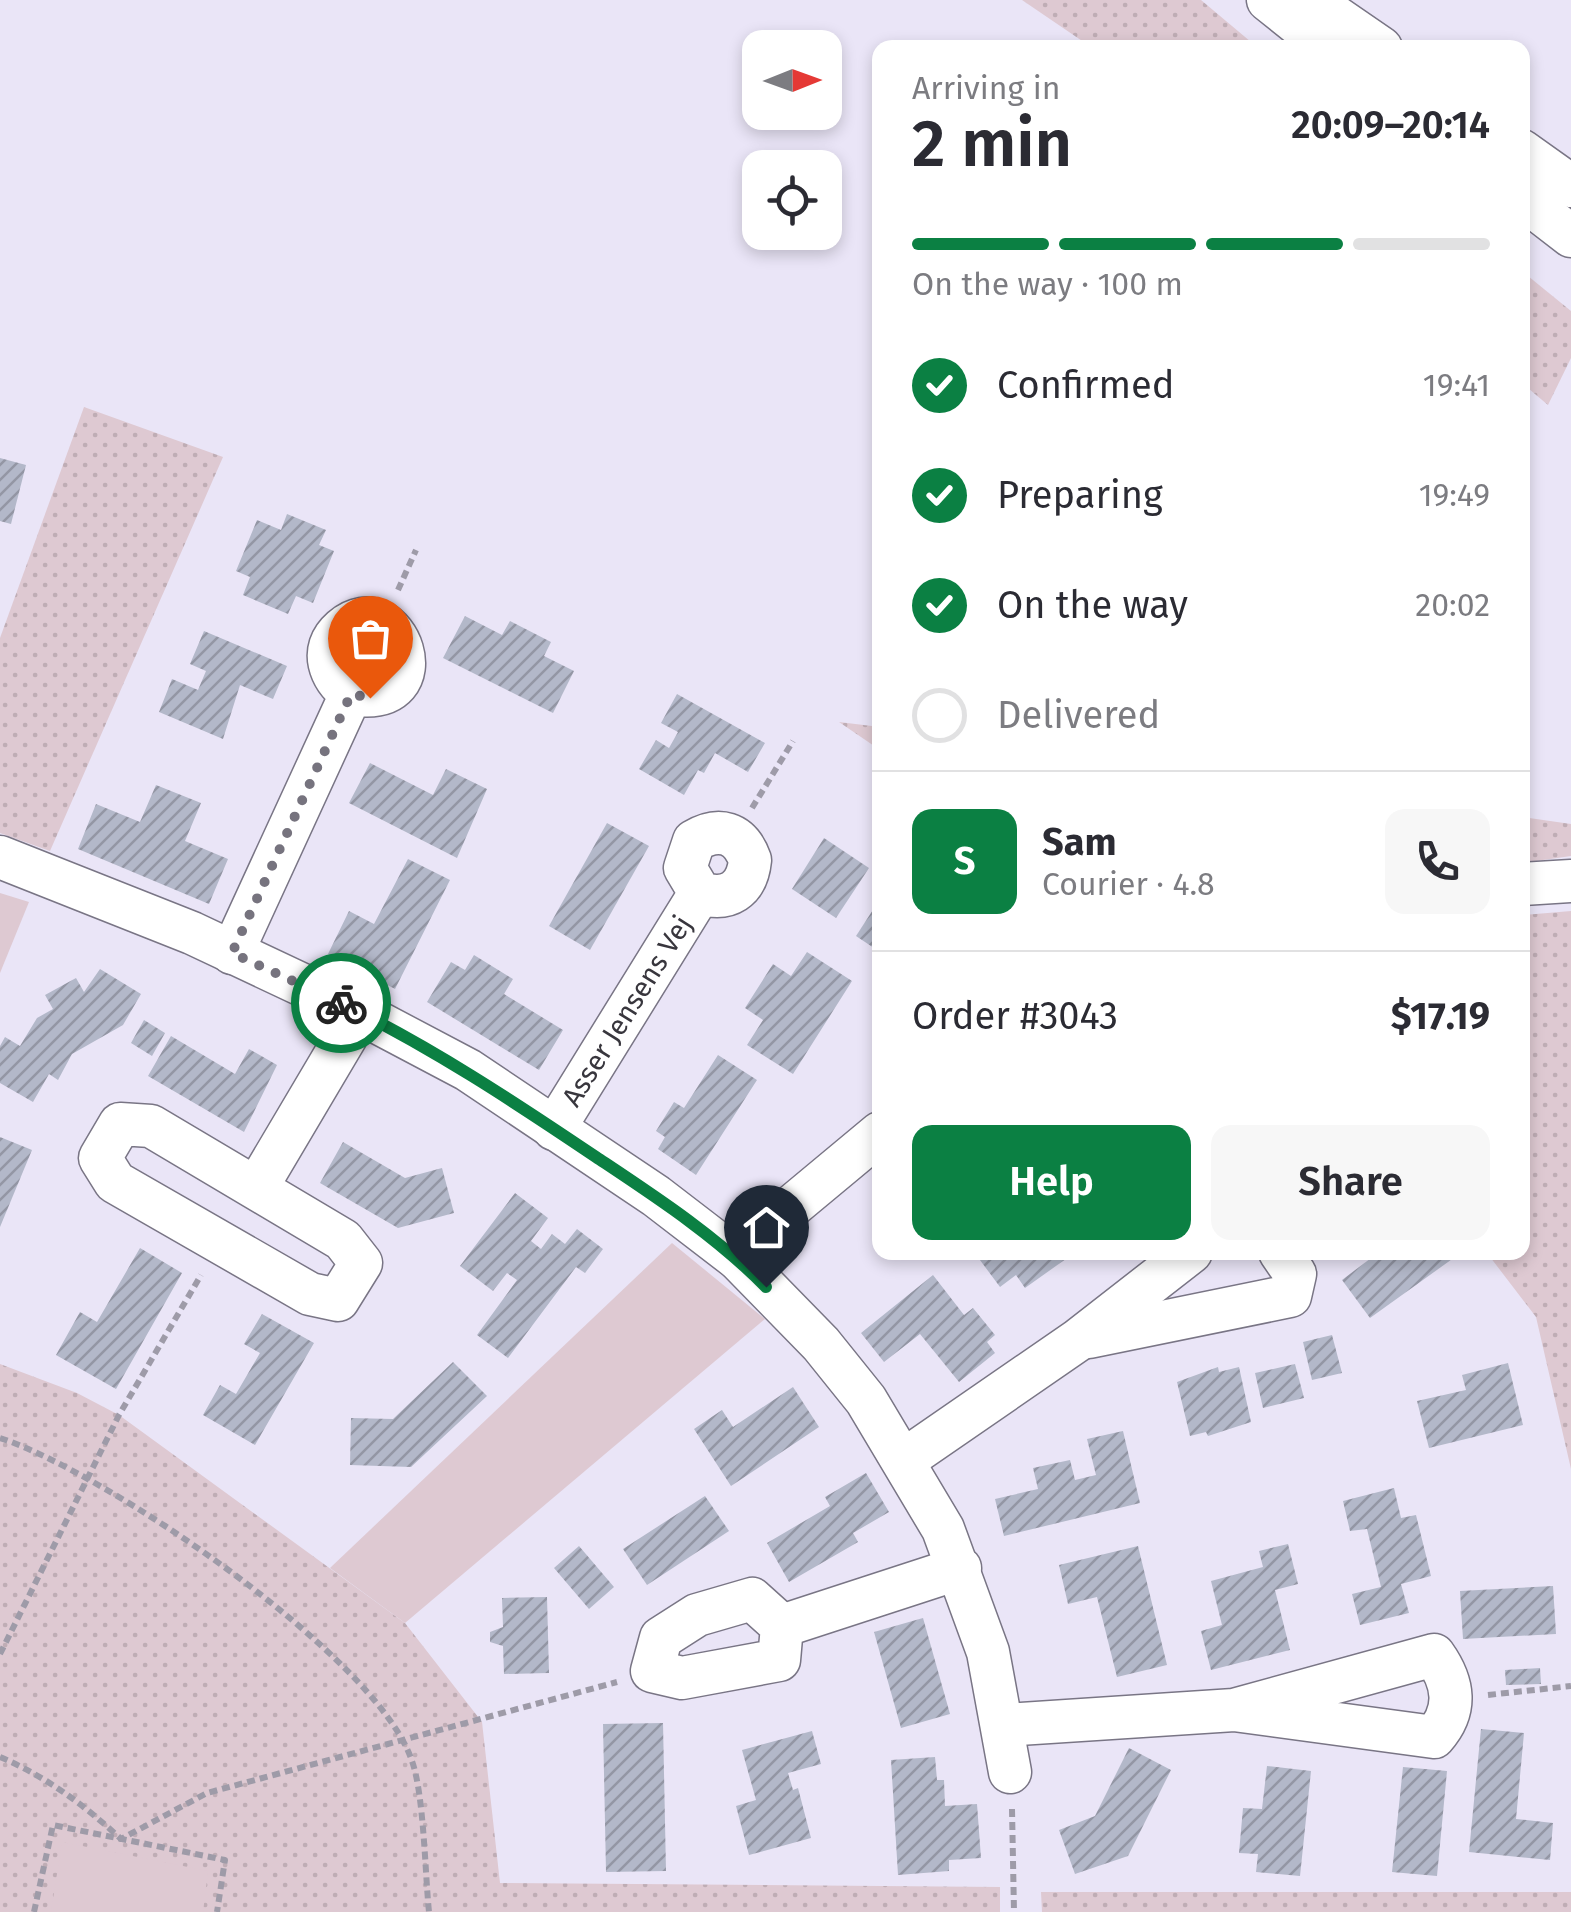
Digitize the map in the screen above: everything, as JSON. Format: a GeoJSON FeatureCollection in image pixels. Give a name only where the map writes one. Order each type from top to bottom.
{"type":"FeatureCollection","features":[{"type":"Feature","properties":{"kind":"street"},"geometry":{"type":"LineString","coordinates":[[1268,0],[1318,40]]}},
{"type":"Feature","properties":{"kind":"street"},"geometry":{"type":"LineString","coordinates":[[1311,0],[1369,40]]}},
{"type":"Feature","properties":{"kind":"street"},"geometry":{"type":"LineString","coordinates":[[1530,157],[1571,186]]}},
{"type":"Feature","properties":{"kind":"street"},"geometry":{"type":"LineString","coordinates":[[1530,203],[1568,227]]}},
{"type":"Feature","properties":{"kind":"street"},"geometry":{"type":"LineString","coordinates":[[232,953],[351,694]]}},
{"type":"Feature","properties":{"kind":"street","name":"Asser Jensens Vej"},"geometry":{"type":"LineString","coordinates":[[554,1128],[700,892],[685,868],[694,841],[721,831],[735,836]]}},
{"type":"Feature","properties":{"kind":"street","name":"Asser Jensens Vej"},"geometry":{"type":"LineString","coordinates":[[0,858],[232,953],[360,1012],[468,1070],[738,1258],[822,1344],[866,1400],[904,1460],[960,1568],[988,1652],[1005,1725],[1010,1772]]}},
{"type":"Feature","properties":{"kind":"street"},"geometry":{"type":"LineString","coordinates":[[1530,884],[1571,882]]}},
{"type":"Feature","properties":{"kind":"street"},"geometry":{"type":"LineString","coordinates":[[258,1187],[360,1012]]}},
{"type":"Feature","properties":{"kind":"street"},"geometry":{"type":"LineString","coordinates":[[120,1124],[151,1126],[258,1187],[343,1240],[361,1262],[338,1300],[310,1294],[115,1182],[100,1158],[120,1124]]}},
{"type":"Feature","properties":{"kind":"street"},"geometry":{"type":"LineString","coordinates":[[738,1258],[772,1222],[872,1140]]}},
{"type":"Feature","properties":{"kind":"street"},"geometry":{"type":"LineString","coordinates":[[904,1460],[1078,1340],[1181,1260]]}},
{"type":"Feature","properties":{"kind":"street"},"geometry":{"type":"LineString","coordinates":[[1078,1340],[1290,1296],[1295,1274],[1285,1260]]}},
{"type":"Feature","properties":{"kind":"street"},"geometry":{"type":"LineString","coordinates":[[782,1626],[960,1568]]}},
{"type":"Feature","properties":{"kind":"street"},"geometry":{"type":"LineString","coordinates":[[752,1600],[782,1626],[778,1660],[682,1678],[652,1671],[661,1638],[698,1616],[752,1600]]}},
{"type":"Feature","properties":{"kind":"street"},"geometry":{"type":"LineString","coordinates":[[1005,1725],[1234,1710],[1434,1737],[1449,1720],[1452,1698],[1448,1676],[1434,1655],[1234,1710]]}},
{"type":"Feature","properties":{"kind":"path"},"geometry":{"type":"LineString","coordinates":[[735,836],[793,740]]}},
{"type":"Feature","properties":{"kind":"path"},"geometry":{"type":"LineString","coordinates":[[0,1654],[118,1415],[219,1244]]}},
{"type":"Feature","properties":{"kind":"path"},"geometry":{"type":"LineString","coordinates":[[0,1438],[43,1452],[88,1476],[234,1573],[378,1698],[412,1761],[429,1912]]}},
{"type":"Feature","properties":{"kind":"path"},"geometry":{"type":"LineString","coordinates":[[122,1839],[207,1793],[652,1671]]}},
{"type":"Feature","properties":{"kind":"path"},"geometry":{"type":"LineString","coordinates":[[1452,1698],[1571,1686]]}},
{"type":"Feature","properties":{"kind":"path"},"geometry":{"type":"LineString","coordinates":[[0,1756],[32,1770],[80,1802],[122,1839]]}},
{"type":"Feature","properties":{"kind":"path"},"geometry":{"type":"LineString","coordinates":[[1010,1772],[1014,1912]]}},
{"type":"Feature","properties":{"kind":"path"},"geometry":{"type":"LineString","coordinates":[[34,1912],[53,1825],[225,1860],[217,1912]]}},
{"type":"Feature","properties":{"kind":"shaded area"},"geometry":{"type":"Polygon","coordinates":[[[1022,0],[1201,0],[1249,40],[1081,40],[1022,0]]]}},
{"type":"Feature","properties":{"kind":"shaded area"},"geometry":{"type":"Polygon","coordinates":[[[1530,278],[1571,311],[1571,358],[1548,405],[1530,390],[1530,278]]]}},
{"type":"Feature","properties":{"kind":"shaded area"},"geometry":{"type":"Polygon","coordinates":[[[84,407],[223,457],[50,851],[0,833],[0,638],[84,407]]]}},
{"type":"Feature","properties":{"kind":"shaded area"},"geometry":{"type":"Polygon","coordinates":[[[839,722],[872,726],[872,745],[839,722]]]}},
{"type":"Feature","properties":{"kind":"shaded area"},"geometry":{"type":"Polygon","coordinates":[[[1530,818],[1571,824],[1571,856],[1530,862],[1530,818]]]}},
{"type":"Feature","properties":{"kind":"shaded area"},"geometry":{"type":"Polygon","coordinates":[[[0,893],[29,902],[0,973],[0,893]]]}},
{"type":"Feature","properties":{"kind":"shaded area"},"geometry":{"type":"Polygon","coordinates":[[[1571,911],[1571,1469],[1536,1317],[1492,1260],[1530,1260],[1530,914],[1571,911]]]}},
{"type":"Feature","properties":{"kind":"shaded area"},"geometry":{"type":"Polygon","coordinates":[[[672,1243],[765,1319],[405,1623],[330,1568],[672,1243]]]}},
{"type":"Feature","properties":{"kind":"shaded area"},"geometry":{"type":"Polygon","coordinates":[[[0,1364],[77,1393],[119,1415],[405,1623],[482,1722],[500,1883],[1000,1887],[1000,1912],[0,1912],[0,1364]]]}},
{"type":"Feature","properties":{"kind":"shaded area"},"geometry":{"type":"Polygon","coordinates":[[[62,1842],[208,1871],[203,1912],[51,1912],[62,1842]]]}},
{"type":"Feature","properties":{"kind":"shaded area"},"geometry":{"type":"Polygon","coordinates":[[[1041,1892],[1571,1892],[1571,1912],[1042,1912],[1041,1892]]]}},
{"type":"Feature","properties":{"kind":"building"},"geometry":{"type":"Polygon","coordinates":[[[0,458],[26,465],[11,524],[0,521],[0,458]]]}},
{"type":"Feature","properties":{"kind":"building"},"geometry":{"type":"Polygon","coordinates":[[[287,514],[326,530],[319,545],[334,551],[313,603],[296,596],[288,614],[243,595],[250,577],[236,571],[257,520],[281,530],[287,514]]]}},
{"type":"Feature","properties":{"kind":"building"},"geometry":{"type":"Polygon","coordinates":[[[465,616],[502,635],[510,621],[551,642],[544,656],[574,671],[553,713],[443,658],[465,616]]]}},
{"type":"Feature","properties":{"kind":"building"},"geometry":{"type":"Polygon","coordinates":[[[204,631],[287,666],[273,699],[240,685],[223,739],[159,712],[172,679],[198,690],[206,671],[190,664],[204,631]]]}},
{"type":"Feature","properties":{"kind":"building"},"geometry":{"type":"Polygon","coordinates":[[[677,694],[765,743],[748,772],[715,753],[704,773],[698,770],[684,795],[639,769],[656,740],[669,748],[678,732],[661,723],[677,694]]]}},
{"type":"Feature","properties":{"kind":"building"},"geometry":{"type":"Polygon","coordinates":[[[370,763],[433,795],[446,769],[487,789],[457,858],[349,803],[370,763]]]}},
{"type":"Feature","properties":{"kind":"building"},"geometry":{"type":"Polygon","coordinates":[[[156,785],[201,803],[185,841],[228,859],[209,904],[78,849],[96,804],[140,822],[156,785]]]}},
{"type":"Feature","properties":{"kind":"building"},"geometry":{"type":"Polygon","coordinates":[[[607,823],[649,846],[590,950],[549,926],[607,823]]]}},
{"type":"Feature","properties":{"kind":"building"},"geometry":{"type":"Polygon","coordinates":[[[824,838],[869,868],[836,918],[792,889],[824,838]]]}},
{"type":"Feature","properties":{"kind":"building"},"geometry":{"type":"Polygon","coordinates":[[[408,859],[450,880],[395,989],[328,954],[349,911],[374,924],[408,859]]]}},
{"type":"Feature","properties":{"kind":"building"},"geometry":{"type":"Polygon","coordinates":[[[872,911],[872,947],[856,936],[872,911]]]}},
{"type":"Feature","properties":{"kind":"building"},"geometry":{"type":"Polygon","coordinates":[[[807,952],[852,981],[793,1074],[747,1045],[763,1020],[745,1008],[773,964],[791,976],[807,952]]]}},
{"type":"Feature","properties":{"kind":"building"},"geometry":{"type":"Polygon","coordinates":[[[474,955],[513,979],[504,994],[563,1030],[539,1070],[427,1002],[451,962],[465,970],[474,955]]]}},
{"type":"Feature","properties":{"kind":"building"},"geometry":{"type":"Polygon","coordinates":[[[100,969],[141,994],[123,1025],[72,1054],[58,1080],[49,1074],[33,1102],[0,1083],[0,1046],[5,1037],[20,1046],[37,1018],[53,1009],[45,995],[76,978],[84,992],[100,969]]]}},
{"type":"Feature","properties":{"kind":"building"},"geometry":{"type":"Polygon","coordinates":[[[144,1020],[165,1033],[152,1056],[131,1043],[144,1020]]]}},
{"type":"Feature","properties":{"kind":"building"},"geometry":{"type":"Polygon","coordinates":[[[171,1036],[235,1074],[249,1049],[277,1065],[244,1132],[148,1076],[171,1036]]]}},
{"type":"Feature","properties":{"kind":"building"},"geometry":{"type":"Polygon","coordinates":[[[718,1055],[757,1080],[696,1175],[658,1149],[665,1137],[656,1131],[674,1102],[684,1108],[718,1055]]]}},
{"type":"Feature","properties":{"kind":"building"},"geometry":{"type":"Polygon","coordinates":[[[0,1137],[32,1150],[0,1227],[0,1137]]]}},
{"type":"Feature","properties":{"kind":"building"},"geometry":{"type":"Polygon","coordinates":[[[343,1142],[405,1178],[442,1168],[454,1213],[398,1228],[320,1183],[343,1142]]]}},
{"type":"Feature","properties":{"kind":"building"},"geometry":{"type":"Polygon","coordinates":[[[515,1193],[548,1218],[531,1241],[541,1249],[552,1234],[565,1244],[577,1229],[603,1249],[585,1273],[576,1267],[508,1358],[477,1335],[517,1280],[507,1273],[493,1291],[460,1266],[515,1193]]]}},
{"type":"Feature","properties":{"kind":"building"},"geometry":{"type":"Polygon","coordinates":[[[140,1248],[182,1273],[116,1389],[56,1355],[80,1312],[97,1322],[140,1248]]]}},
{"type":"Feature","properties":{"kind":"building"},"geometry":{"type":"Polygon","coordinates":[[[980,1260],[1064,1260],[1025,1288],[1016,1275],[1000,1287],[980,1260]]]}},
{"type":"Feature","properties":{"kind":"building"},"geometry":{"type":"Polygon","coordinates":[[[1368,1260],[1451,1260],[1370,1318],[1342,1280],[1368,1260]]]}},
{"type":"Feature","properties":{"kind":"building"},"geometry":{"type":"Polygon","coordinates":[[[933,1275],[964,1315],[973,1308],[995,1335],[987,1342],[995,1353],[959,1382],[920,1334],[884,1362],[861,1333],[933,1275]]]}},
{"type":"Feature","properties":{"kind":"building"},"geometry":{"type":"Polygon","coordinates":[[[262,1314],[314,1343],[255,1445],[203,1415],[220,1385],[236,1394],[260,1353],[244,1344],[262,1314]]]}},
{"type":"Feature","properties":{"kind":"building"},"geometry":{"type":"Polygon","coordinates":[[[1332,1335],[1342,1373],[1312,1380],[1303,1342],[1332,1335]]]}},
{"type":"Feature","properties":{"kind":"building"},"geometry":{"type":"Polygon","coordinates":[[[453,1362],[487,1396],[411,1467],[350,1465],[351,1418],[393,1419],[453,1362]]]}},
{"type":"Feature","properties":{"kind":"building"},"geometry":{"type":"Polygon","coordinates":[[[1508,1363],[1523,1425],[1429,1448],[1417,1401],[1466,1390],[1462,1375],[1508,1363]]]}},
{"type":"Feature","properties":{"kind":"building"},"geometry":{"type":"Polygon","coordinates":[[[1295,1364],[1304,1398],[1263,1408],[1255,1373],[1295,1364]]]}},
{"type":"Feature","properties":{"kind":"building"},"geometry":{"type":"Polygon","coordinates":[[[1218,1367],[1219,1372],[1239,1367],[1251,1422],[1208,1436],[1206,1432],[1190,1436],[1177,1382],[1218,1367]]]}},
{"type":"Feature","properties":{"kind":"building"},"geometry":{"type":"Polygon","coordinates":[[[793,1387],[819,1427],[731,1486],[694,1429],[722,1410],[733,1427],[793,1387]]]}},
{"type":"Feature","properties":{"kind":"building"},"geometry":{"type":"Polygon","coordinates":[[[1123,1431],[1140,1503],[1004,1536],[995,1499],[1038,1489],[1033,1468],[1070,1460],[1075,1480],[1096,1475],[1087,1439],[1123,1431]]]}},
{"type":"Feature","properties":{"kind":"building"},"geometry":{"type":"Polygon","coordinates":[[[866,1473],[889,1512],[853,1533],[858,1542],[789,1582],[767,1543],[830,1506],[825,1497],[866,1473]]]}},
{"type":"Feature","properties":{"kind":"building"},"geometry":{"type":"Polygon","coordinates":[[[1394,1488],[1401,1518],[1416,1515],[1431,1576],[1401,1584],[1409,1613],[1360,1625],[1352,1594],[1381,1587],[1367,1529],[1350,1531],[1343,1501],[1394,1488]]]}},
{"type":"Feature","properties":{"kind":"building"},"geometry":{"type":"Polygon","coordinates":[[[705,1496],[729,1531],[647,1585],[623,1549],[705,1496]]]}},
{"type":"Feature","properties":{"kind":"building"},"geometry":{"type":"Polygon","coordinates":[[[1288,1544],[1298,1584],[1275,1590],[1290,1650],[1211,1670],[1201,1631],[1222,1625],[1211,1581],[1263,1567],[1259,1551],[1288,1544]]]}},
{"type":"Feature","properties":{"kind":"building"},"geometry":{"type":"Polygon","coordinates":[[[579,1546],[614,1587],[589,1609],[554,1568],[579,1546]]]}},
{"type":"Feature","properties":{"kind":"building"},"geometry":{"type":"Polygon","coordinates":[[[1138,1546],[1167,1665],[1117,1677],[1097,1597],[1068,1604],[1059,1565],[1138,1546]]]}},
{"type":"Feature","properties":{"kind":"building"},"geometry":{"type":"Polygon","coordinates":[[[1553,1586],[1556,1634],[1463,1639],[1460,1591],[1553,1586]]]}},
{"type":"Feature","properties":{"kind":"building"},"geometry":{"type":"Polygon","coordinates":[[[547,1597],[549,1673],[504,1674],[503,1646],[490,1642],[490,1632],[503,1627],[502,1598],[547,1597]]]}},
{"type":"Feature","properties":{"kind":"building"},"geometry":{"type":"Polygon","coordinates":[[[923,1618],[950,1714],[901,1728],[874,1632],[923,1618]]]}},
{"type":"Feature","properties":{"kind":"building"},"geometry":{"type":"Polygon","coordinates":[[[1540,1668],[1541,1684],[1506,1685],[1505,1670],[1540,1668]]]}},
{"type":"Feature","properties":{"kind":"building"},"geometry":{"type":"Polygon","coordinates":[[[663,1723],[666,1871],[606,1872],[603,1724],[663,1723]]]}},
{"type":"Feature","properties":{"kind":"building"},"geometry":{"type":"Polygon","coordinates":[[[1481,1729],[1524,1733],[1516,1819],[1553,1823],[1550,1860],[1469,1852],[1481,1729]]]}},
{"type":"Feature","properties":{"kind":"building"},"geometry":{"type":"Polygon","coordinates":[[[812,1731],[821,1764],[788,1773],[793,1790],[798,1788],[811,1838],[749,1855],[736,1806],[756,1800],[742,1750],[812,1731]]]}},
{"type":"Feature","properties":{"kind":"building"},"geometry":{"type":"Polygon","coordinates":[[[1129,1748],[1171,1770],[1128,1856],[1075,1874],[1059,1830],[1095,1816],[1129,1748]]]}},
{"type":"Feature","properties":{"kind":"building"},"geometry":{"type":"Polygon","coordinates":[[[935,1757],[937,1780],[944,1780],[945,1806],[977,1804],[981,1858],[949,1860],[949,1871],[898,1875],[891,1760],[935,1757]]]}},
{"type":"Feature","properties":{"kind":"building"},"geometry":{"type":"Polygon","coordinates":[[[1267,1766],[1311,1771],[1300,1876],[1256,1872],[1258,1854],[1239,1853],[1243,1808],[1262,1809],[1267,1766]]]}},
{"type":"Feature","properties":{"kind":"building"},"geometry":{"type":"Polygon","coordinates":[[[1403,1767],[1447,1771],[1437,1876],[1392,1872],[1403,1767]]]}},
{"type":"Feature","properties":{"kind":"way so far"},"geometry":{"type":"LineString","coordinates":[[341,1003],[232,953],[351,694],[370,698]]}},
{"type":"Feature","properties":{"kind":"route"},"geometry":{"type":"LineString","coordinates":[[341,1003],[468,1070],[656,1196],[738,1258],[766,1287]]}}]}
